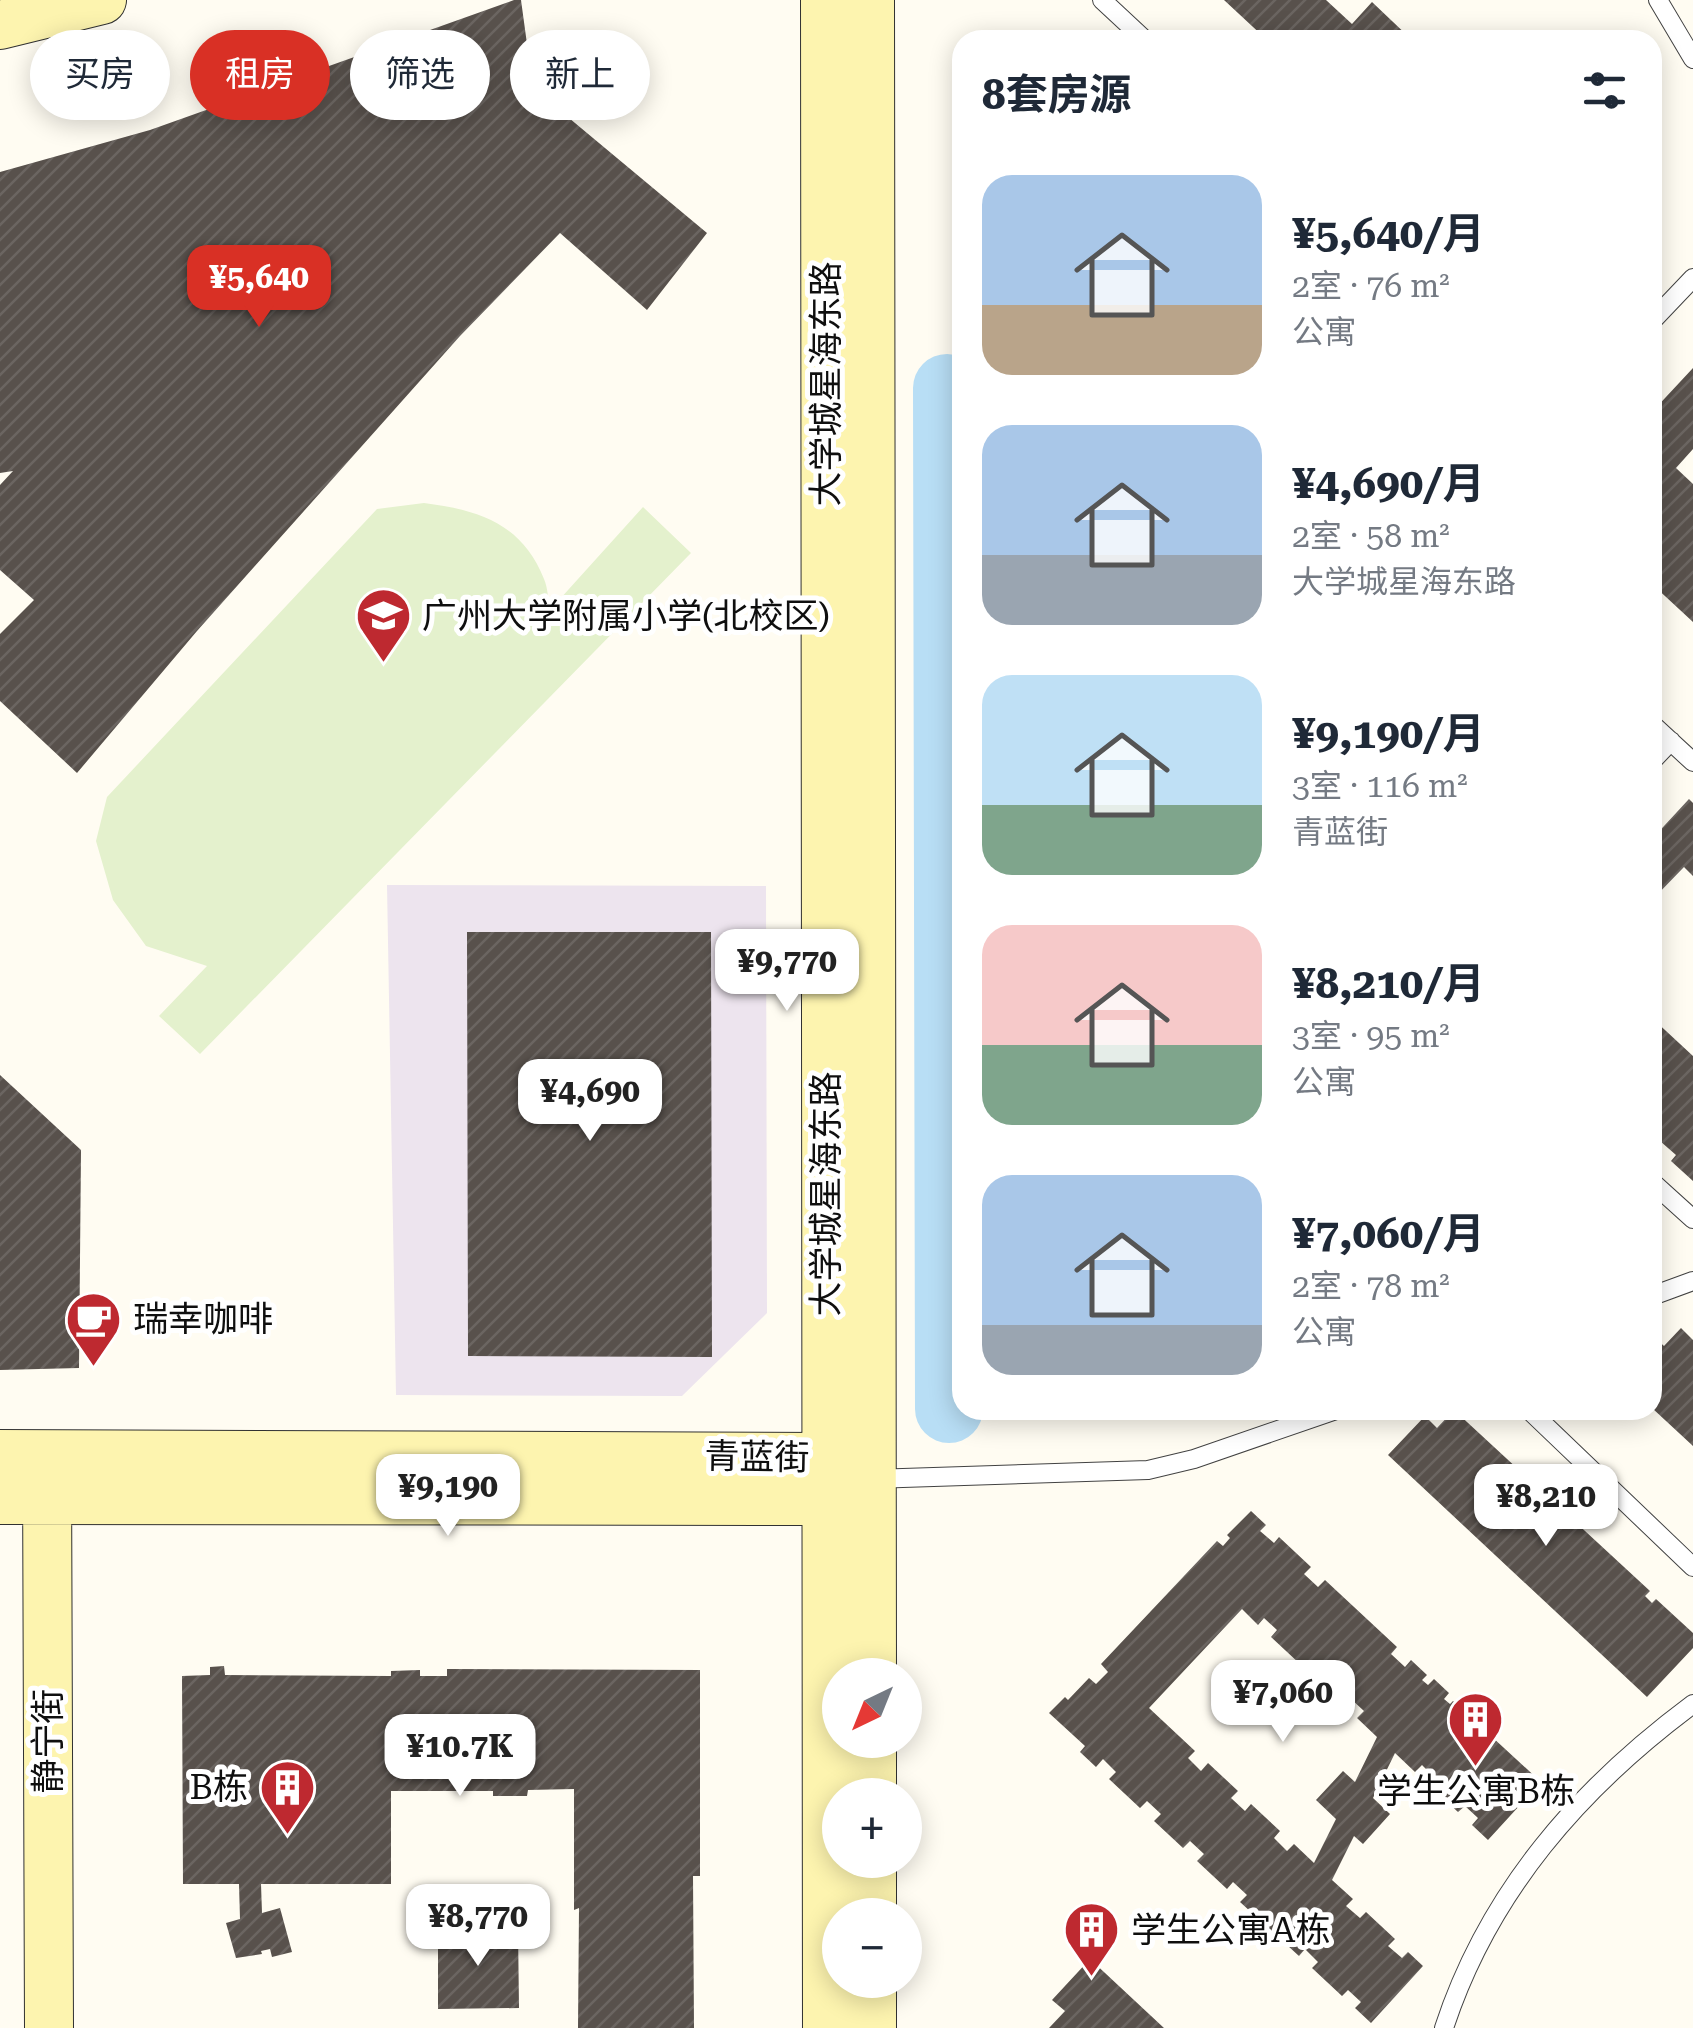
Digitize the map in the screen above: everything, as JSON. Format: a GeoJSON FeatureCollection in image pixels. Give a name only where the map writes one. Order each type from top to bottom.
{"type":"FeatureCollection","features":[{"type":"Feature","properties":{"kind":"main road"},"geometry":{"type":"LineString","coordinates":[[0,25],[102,0]]}},
{"type":"Feature","properties":{"kind":"main road","name":"大学城星海东路"},"geometry":{"type":"LineString","coordinates":[[825,0],[827,2028]]}},
{"type":"Feature","properties":{"kind":"main road","name":"大学城星海东路"},"geometry":{"type":"LineString","coordinates":[[870,0],[872,1658]]}},
{"type":"Feature","properties":{"kind":"main road","name":"青蓝街"},"geometry":{"type":"LineString","coordinates":[[0,1454],[47,1477],[872,1478]]}},
{"type":"Feature","properties":{"kind":"main road","name":"青蓝街"},"geometry":{"type":"LineString","coordinates":[[0,1500],[47,1477]]}},
{"type":"Feature","properties":{"kind":"main road","name":"静宁街"},"geometry":{"type":"LineString","coordinates":[[47,1477],[49,2028]]}},
{"type":"Feature","properties":{"kind":"main road"},"geometry":{"type":"LineString","coordinates":[[872,1998],[872,2028]]}},
{"type":"Feature","properties":{"kind":"lane"},"geometry":{"type":"LineString","coordinates":[[1102,0],[1134,30]]}},
{"type":"Feature","properties":{"kind":"lane"},"geometry":{"type":"LineString","coordinates":[[1658,0],[1693,59]]}},
{"type":"Feature","properties":{"kind":"lane"},"geometry":{"type":"LineString","coordinates":[[1662,311],[1693,278]]}},
{"type":"Feature","properties":{"kind":"lane"},"geometry":{"type":"LineString","coordinates":[[1662,733],[1693,762]]}},
{"type":"Feature","properties":{"kind":"lane"},"geometry":{"type":"LineString","coordinates":[[1662,750],[1671,741]]}},
{"type":"Feature","properties":{"kind":"lane"},"geometry":{"type":"LineString","coordinates":[[1662,1191],[1693,1220]]}},
{"type":"Feature","properties":{"kind":"lane"},"geometry":{"type":"LineString","coordinates":[[1662,1292],[1693,1281]]}},
{"type":"Feature","properties":{"kind":"lane"},"geometry":{"type":"LineString","coordinates":[[872,1478],[1148,1470],[1194,1459],[1307,1420]]}},
{"type":"Feature","properties":{"kind":"lane"},"geometry":{"type":"LineString","coordinates":[[1540,1420],[1693,1567]]}},
{"type":"Feature","properties":{"kind":"lane"},"geometry":{"type":"LineString","coordinates":[[1444,2028],[1486,1934],[1532,1859],[1624,1757],[1693,1704]]}},
{"type":"Feature","properties":{"kind":"shaded area"},"geometry":{"type":"Polygon","coordinates":[[[387,885],[766,886],[767,1313],[682,1396],[396,1395],[387,885]]]}},
{"type":"Feature","properties":{"kind":"green space"},"geometry":{"type":"Polygon","coordinates":[[[424,503],[480,515],[511,532],[535,560],[550,610],[643,507],[691,553],[200,1054],[159,1016],[207,966],[146,946],[113,900],[96,841],[107,797],[377,509],[424,503]]]}},
{"type":"Feature","properties":{"kind":"building"},"geometry":{"type":"Polygon","coordinates":[[[521,0],[525,30],[510,30],[510,120],[571,120],[707,233],[647,310],[560,233],[460,336],[197,631],[77,773],[0,701],[0,634],[34,600],[0,570],[0,485],[13,471],[0,473],[0,172],[190,116],[190,120],[330,120],[330,66],[350,59],[350,120],[490,120],[490,30],[430,30],[521,0]]]}},
{"type":"Feature","properties":{"kind":"building"},"geometry":{"type":"Polygon","coordinates":[[[1224,0],[1326,0],[1352,24],[1372,2],[1401,30],[1256,30],[1224,0]]]}},
{"type":"Feature","properties":{"kind":"building"},"geometry":{"type":"Polygon","coordinates":[[[1693,368],[1693,449],[1676,468],[1693,484],[1693,622],[1662,593],[1662,401],[1693,368]]]}},
{"type":"Feature","properties":{"kind":"building"},"geometry":{"type":"Polygon","coordinates":[[[1689,799],[1693,803],[1693,876],[1684,867],[1662,890],[1662,828],[1689,799]]]}},
{"type":"Feature","properties":{"kind":"building"},"geometry":{"type":"Polygon","coordinates":[[[467,932],[711,932],[712,1357],[468,1356],[467,932]]]}},
{"type":"Feature","properties":{"kind":"building"},"geometry":{"type":"Polygon","coordinates":[[[1662,1027],[1693,1056],[1693,1181],[1671,1161],[1676,1155],[1662,1143],[1662,1027]]]}},
{"type":"Feature","properties":{"kind":"building"},"geometry":{"type":"Polygon","coordinates":[[[0,1075],[81,1150],[79,1368],[0,1370],[0,1075]]]}},
{"type":"Feature","properties":{"kind":"building"},"geometry":{"type":"Polygon","coordinates":[[[1681,1328],[1693,1340],[1693,1446],[1662,1417],[1664,1346],[1681,1328]]]}},
{"type":"Feature","properties":{"kind":"building"},"geometry":{"type":"Polygon","coordinates":[[[1421,1420],[1429,1420],[1437,1428],[1445,1420],[1465,1420],[1650,1591],[1645,1596],[1652,1603],[1656,1599],[1693,1633],[1693,1648],[1647,1697],[1388,1455],[1421,1420]]]}},
{"type":"Feature","properties":{"kind":"building","name":"学生公寓B栋"},"geometry":{"type":"Polygon","coordinates":[[[1251,1511],[1266,1525],[1260,1531],[1274,1543],[1279,1537],[1311,1567],[1304,1574],[1318,1587],[1325,1580],[1397,1647],[1391,1654],[1405,1667],[1411,1660],[1427,1675],[1422,1680],[1428,1685],[1434,1679],[1449,1693],[1444,1699],[1450,1704],[1453,1701],[1541,1782],[1488,1840],[1472,1825],[1478,1818],[1465,1806],[1458,1812],[1429,1785],[1435,1778],[1422,1765],[1415,1772],[1395,1753],[1373,1798],[1390,1814],[1363,1844],[1354,1836],[1332,1880],[1353,1899],[1346,1906],[1360,1918],[1366,1912],[1395,1939],[1388,1946],[1402,1958],[1408,1952],[1423,1966],[1371,2023],[1355,2008],[1361,2002],[1348,1990],[1342,1996],[1312,1968],[1318,1962],[1305,1949],[1299,1956],[1240,1902],[1247,1895],[1233,1882],[1227,1889],[1197,1861],[1204,1854],[1190,1841],[1183,1848],[1154,1821],[1161,1814],[1147,1801],[1140,1808],[1109,1779],[1116,1772],[1103,1759],[1096,1767],[1080,1752],[1085,1746],[1049,1713],[1089,1678],[1096,1684],[1108,1672],[1101,1664],[1217,1541],[1223,1546],[1230,1538],[1227,1535],[1251,1511]],[[1242,1609],[1149,1708],[1195,1751],[1188,1758],[1201,1771],[1208,1763],[1238,1791],[1231,1798],[1245,1811],[1251,1804],[1280,1831],[1274,1838],[1287,1851],[1294,1844],[1314,1863],[1336,1819],[1316,1800],[1343,1771],[1355,1782],[1377,1737],[1357,1718],[1364,1711],[1350,1698],[1344,1705],[1271,1637],[1277,1630],[1264,1618],[1258,1625],[1242,1609]]]}},
{"type":"Feature","properties":{"kind":"building","name":"B栋"},"geometry":{"type":"Polygon","coordinates":[[[224,1666],[225,1675],[391,1676],[391,1671],[420,1670],[420,1676],[447,1676],[447,1669],[700,1670],[700,1876],[693,1876],[694,2028],[578,2028],[579,1908],[574,1910],[574,1789],[528,1790],[527,1796],[493,1796],[493,1791],[391,1791],[391,1884],[261,1884],[262,1913],[280,1908],[292,1952],[272,1957],[270,1949],[236,1958],[226,1923],[240,1919],[239,1884],[183,1884],[182,1676],[210,1675],[210,1667],[224,1666]]]}},
{"type":"Feature","properties":{"kind":"building"},"geometry":{"type":"Polygon","coordinates":[[[438,1928],[518,1929],[519,2008],[438,2009],[438,1928]]]}},
{"type":"Feature","properties":{"kind":"building","name":"学生公寓A栋"},"geometry":{"type":"Polygon","coordinates":[[[1090,1959],[1164,2028],[1049,2028],[1065,2011],[1052,2000],[1090,1959]]]}},
{"type":"Feature","properties":{"kind":"waterway"},"geometry":{"type":"LineString","coordinates":[[947,388],[949,1409]]}},
{"type":"Feature","properties":{"kind":"place","name":"广州大学附属小学(北校区)"},"geometry":{"type":"Point","coordinates":[383,665]}},
{"type":"Feature","properties":{"kind":"place","name":"瑞幸咖啡"},"geometry":{"type":"Point","coordinates":[94,1368]}},
{"type":"Feature","properties":{"kind":"place","name":"学生公寓B栋"},"geometry":{"type":"Point","coordinates":[1476,1769]}},
{"type":"Feature","properties":{"kind":"place","name":"B栋"},"geometry":{"type":"Point","coordinates":[287,1836]}},
{"type":"Feature","properties":{"kind":"place","name":"学生公寓A栋"},"geometry":{"type":"Point","coordinates":[1092,1979]}}]}
